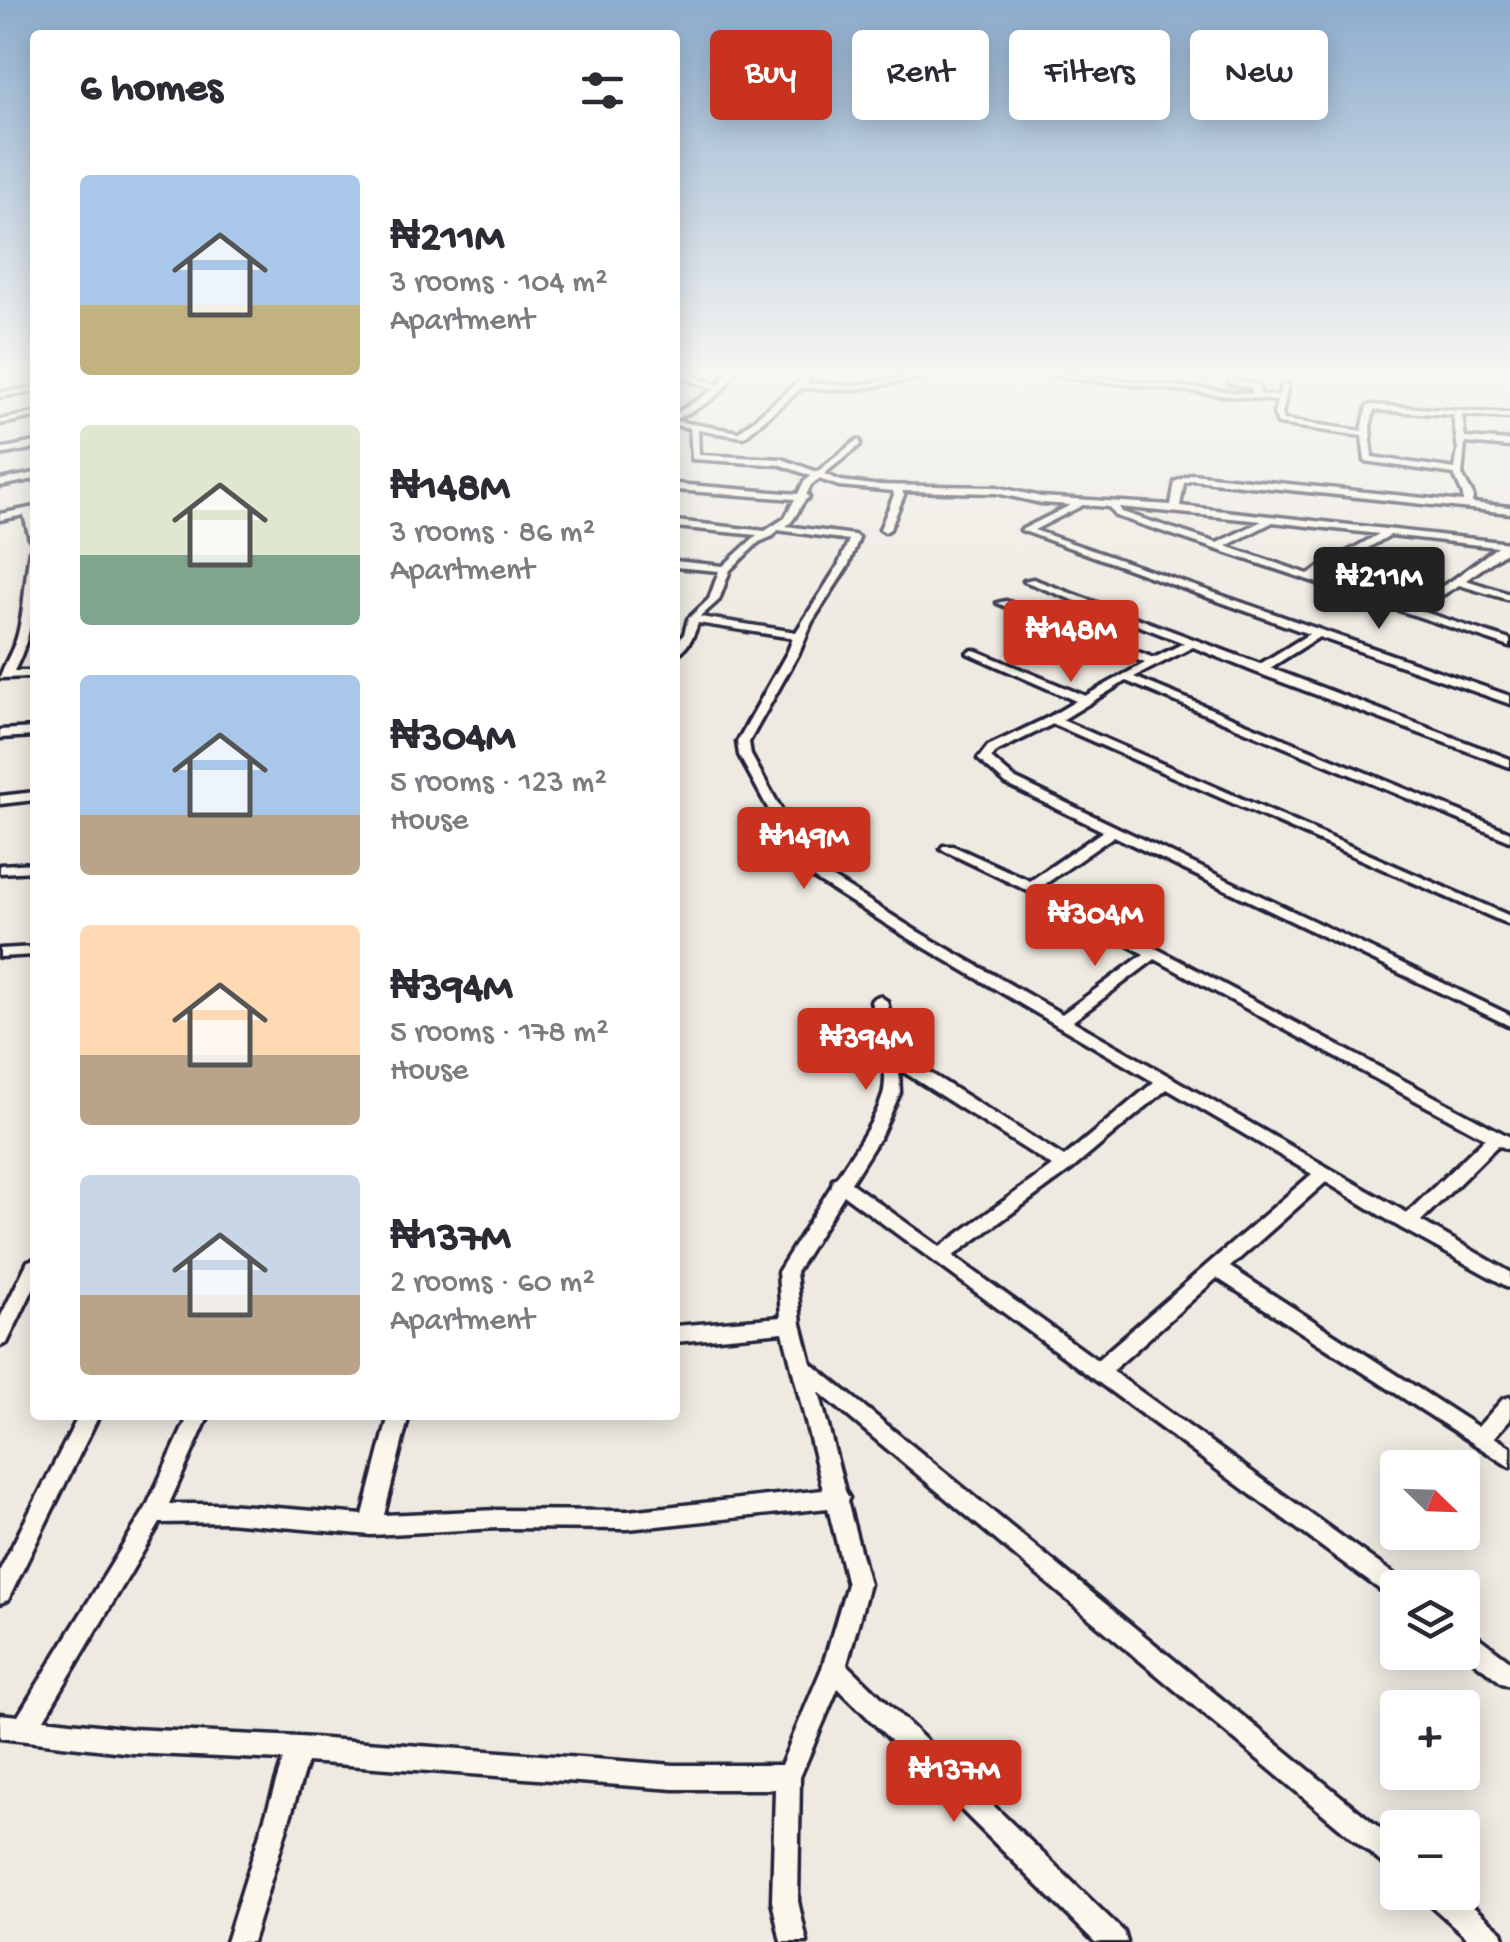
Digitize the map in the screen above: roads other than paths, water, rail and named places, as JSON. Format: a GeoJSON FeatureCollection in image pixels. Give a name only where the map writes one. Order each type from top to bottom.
{"type":"FeatureCollection","features":[{"type":"Feature","properties":{"kind":"street"},"geometry":{"type":"LineString","coordinates":[[5,462],[19,479]]}},
{"type":"Feature","properties":{"kind":"street"},"geometry":{"type":"LineString","coordinates":[[777,462],[851,485],[996,490],[1079,504],[1175,508],[1509,546]]}},
{"type":"Feature","properties":{"kind":"street"},"geometry":{"type":"LineString","coordinates":[[680,646],[690,635],[693,620],[714,600],[724,569],[756,540],[775,531],[804,497],[807,484],[834,462]]}},
{"type":"Feature","properties":{"kind":"street"},"geometry":{"type":"LineString","coordinates":[[1372,462],[1460,472]]}},
{"type":"Feature","properties":{"kind":"street"},"geometry":{"type":"LineString","coordinates":[[1461,462],[1467,506]]}},
{"type":"Feature","properties":{"kind":"street"},"geometry":{"type":"LineString","coordinates":[[0,483],[30,477]]}},
{"type":"Feature","properties":{"kind":"street"},"geometry":{"type":"LineString","coordinates":[[1175,508],[1180,482],[1192,477],[1510,510]]}},
{"type":"Feature","properties":{"kind":"street"},"geometry":{"type":"LineString","coordinates":[[680,486],[804,497]]}},
{"type":"Feature","properties":{"kind":"street"},"geometry":{"type":"LineString","coordinates":[[885,529],[899,494],[897,488]]}},
{"type":"Feature","properties":{"kind":"street"},"geometry":{"type":"LineString","coordinates":[[1368,530],[1372,495]]}},
{"type":"Feature","properties":{"kind":"street"},"geometry":{"type":"LineString","coordinates":[[1079,504],[1026,530],[1510,700]]}},
{"type":"Feature","properties":{"kind":"street"},"geometry":{"type":"LineString","coordinates":[[1114,506],[1119,514],[1510,644]]}},
{"type":"Feature","properties":{"kind":"street"},"geometry":{"type":"LineString","coordinates":[[0,517],[30,511]]}},
{"type":"Feature","properties":{"kind":"street"},"geometry":{"type":"LineString","coordinates":[[1218,547],[1272,518]]}},
{"type":"Feature","properties":{"kind":"street"},"geometry":{"type":"LineString","coordinates":[[680,524],[854,538],[797,636],[794,651],[743,742],[807,868],[910,933],[1510,1282]]}},
{"type":"Feature","properties":{"kind":"street"},"geometry":{"type":"LineString","coordinates":[[1308,578],[1389,532]]}},
{"type":"Feature","properties":{"kind":"street"},"geometry":{"type":"LineString","coordinates":[[1408,610],[1509,546]]}},
{"type":"Feature","properties":{"kind":"street"},"geometry":{"type":"LineString","coordinates":[[680,565],[724,569]]}},
{"type":"Feature","properties":{"kind":"street"},"geometry":{"type":"LineString","coordinates":[[1029,581],[1259,670],[1507,759]]}},
{"type":"Feature","properties":{"kind":"street"},"geometry":{"type":"LineString","coordinates":[[1458,581],[1510,596]]}},
{"type":"Feature","properties":{"kind":"street"},"geometry":{"type":"LineString","coordinates":[[3,675],[21,649],[30,603]]}},
{"type":"Feature","properties":{"kind":"street"},"geometry":{"type":"LineString","coordinates":[[1002,604],[1156,663]]}},
{"type":"Feature","properties":{"kind":"street"},"geometry":{"type":"LineString","coordinates":[[693,620],[797,636]]}},
{"type":"Feature","properties":{"kind":"street"},"geometry":{"type":"LineString","coordinates":[[1259,670],[1318,633]]}},
{"type":"Feature","properties":{"kind":"street"},"geometry":{"type":"LineString","coordinates":[[1193,643],[1054,720],[992,749],[984,760],[1010,781],[1510,1021]]}},
{"type":"Feature","properties":{"kind":"street"},"geometry":{"type":"LineString","coordinates":[[973,653],[1086,701]]}},
{"type":"Feature","properties":{"kind":"street"},"geometry":{"type":"LineString","coordinates":[[3,675],[30,674]]}},
{"type":"Feature","properties":{"kind":"street"},"geometry":{"type":"LineString","coordinates":[[1124,678],[1510,837]]}},
{"type":"Feature","properties":{"kind":"street"},"geometry":{"type":"LineString","coordinates":[[1054,720],[1510,921]]}},
{"type":"Feature","properties":{"kind":"street"},"geometry":{"type":"LineString","coordinates":[[0,734],[30,732]]}},
{"type":"Feature","properties":{"kind":"street"},"geometry":{"type":"LineString","coordinates":[[0,800],[30,797]]}},
{"type":"Feature","properties":{"kind":"street"},"geometry":{"type":"LineString","coordinates":[[1031,887],[1112,831]]}},
{"type":"Feature","properties":{"kind":"street"},"geometry":{"type":"LineString","coordinates":[[948,848],[1031,887],[1503,1140],[1407,1223]]}},
{"type":"Feature","properties":{"kind":"street"},"geometry":{"type":"LineString","coordinates":[[0,870],[30,867]]}},
{"type":"Feature","properties":{"kind":"street"},"geometry":{"type":"LineString","coordinates":[[0,954],[30,951]]}},
{"type":"Feature","properties":{"kind":"street"},"geometry":{"type":"LineString","coordinates":[[1063,1020],[1154,953]]}},
{"type":"Feature","properties":{"kind":"street"},"geometry":{"type":"LineString","coordinates":[[794,1942],[784,1900],[788,1777],[834,1668],[858,1584],[805,1369],[790,1324],[787,1272],[872,1135],[892,1092],[891,1056],[879,1000]]}},
{"type":"Feature","properties":{"kind":"street"},"geometry":{"type":"LineString","coordinates":[[891,1056],[1065,1166]]}},
{"type":"Feature","properties":{"kind":"street"},"geometry":{"type":"LineString","coordinates":[[940,1256],[1065,1166],[1167,1080]]}},
{"type":"Feature","properties":{"kind":"street"},"geometry":{"type":"LineString","coordinates":[[1099,1370],[1324,1174]]}},
{"type":"Feature","properties":{"kind":"street"},"geometry":{"type":"LineString","coordinates":[[839,1183],[1380,1577]]}},
{"type":"Feature","properties":{"kind":"street"},"geometry":{"type":"LineString","coordinates":[[1217,1268],[1510,1458]]}},
{"type":"Feature","properties":{"kind":"street"},"geometry":{"type":"LineString","coordinates":[[0,1338],[30,1276]]}},
{"type":"Feature","properties":{"kind":"street"},"geometry":{"type":"LineString","coordinates":[[680,1334],[790,1324]]}},
{"type":"Feature","properties":{"kind":"street"},"geometry":{"type":"LineString","coordinates":[[805,1369],[1380,1845]]}},
{"type":"Feature","properties":{"kind":"street"},"geometry":{"type":"LineString","coordinates":[[1481,1438],[1510,1405]]}},
{"type":"Feature","properties":{"kind":"street"},"geometry":{"type":"LineString","coordinates":[[0,1592],[86,1420]]}},
{"type":"Feature","properties":{"kind":"street"},"geometry":{"type":"LineString","coordinates":[[198,1420],[154,1514],[13,1727],[132,1741],[299,1749],[674,1778],[788,1777]]}},
{"type":"Feature","properties":{"kind":"street"},"geometry":{"type":"LineString","coordinates":[[371,1525],[398,1420]]}},
{"type":"Feature","properties":{"kind":"street"},"geometry":{"type":"LineString","coordinates":[[154,1514],[227,1513],[371,1525],[498,1519],[628,1520],[838,1498]]}},
{"type":"Feature","properties":{"kind":"street"},"geometry":{"type":"LineString","coordinates":[[1480,1652],[1510,1675]]}},
{"type":"Feature","properties":{"kind":"street"},"geometry":{"type":"LineString","coordinates":[[834,1668],[1114,1942]]}},
{"type":"Feature","properties":{"kind":"street"},"geometry":{"type":"LineString","coordinates":[[239,1942],[299,1749]]}},
{"type":"Feature","properties":{"kind":"street"},"geometry":{"type":"LineString","coordinates":[[1456,1910],[1492,1942]]}}]}
